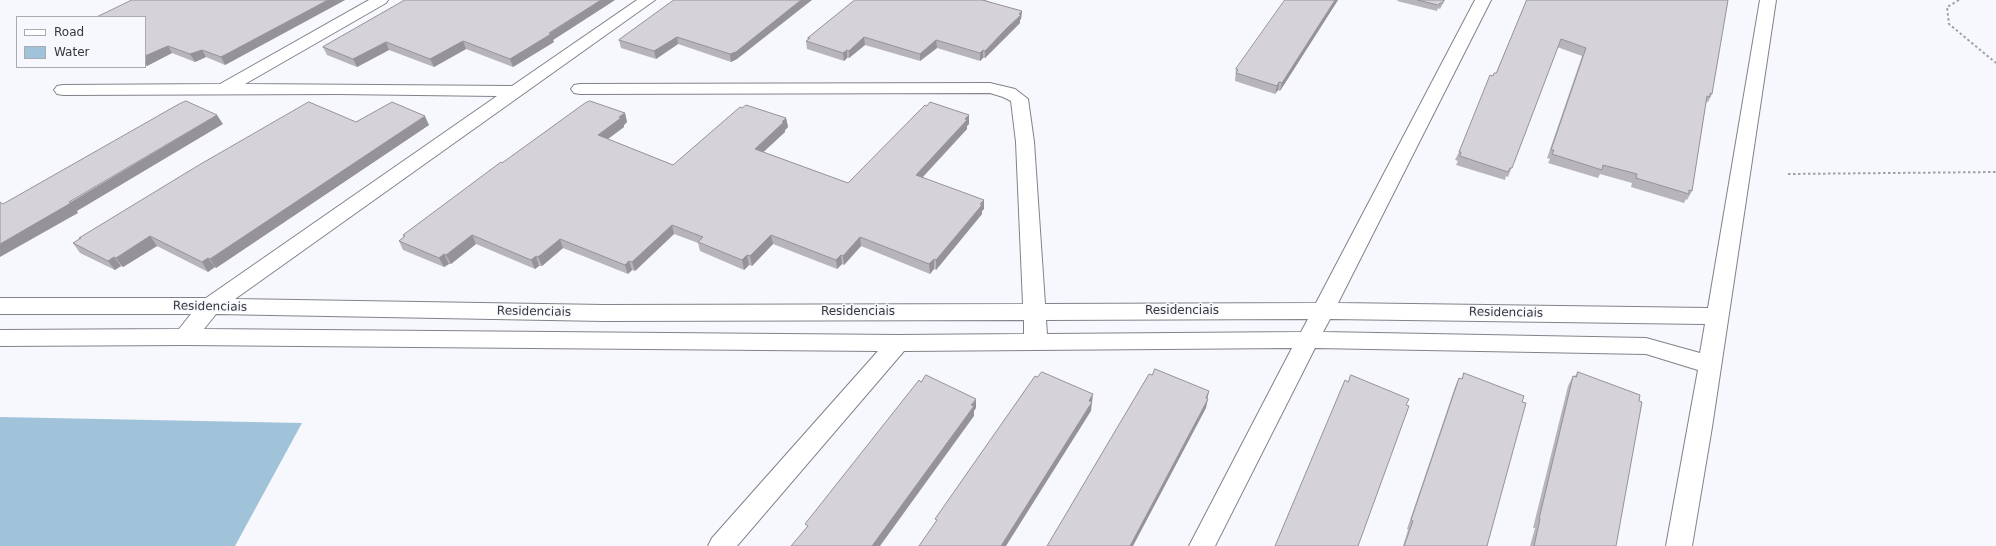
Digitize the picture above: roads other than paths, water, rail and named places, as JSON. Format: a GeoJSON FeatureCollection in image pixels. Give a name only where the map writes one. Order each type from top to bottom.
{"type":"FeatureCollection","features":[{"type":"Feature","properties":{"kind":"street"},"geometry":{"type":"LineString","coordinates":[[225,89],[380,0]]}},
{"type":"Feature","properties":{"kind":"street"},"geometry":{"type":"LineString","coordinates":[[185,337],[210,306],[280,255],[647,0]]}},
{"type":"Feature","properties":{"kind":"street"},"geometry":{"type":"LineString","coordinates":[[1202,546],[1483,0]]}},
{"type":"Feature","properties":{"kind":"street"},"geometry":{"type":"LineString","coordinates":[[1679,546],[1768,0]]}},
{"type":"Feature","properties":{"kind":"street"},"geometry":{"type":"LineString","coordinates":[[580,89],[990,88],[1009,93],[1019,99],[1025,142],[1036,343]]}},
{"type":"Feature","properties":{"kind":"street"},"geometry":{"type":"LineString","coordinates":[[62,90],[225,89],[515,91]]}},
{"type":"Feature","properties":{"kind":"street","name":"Residenciais"},"geometry":{"type":"LineString","coordinates":[[0,306],[210,306],[604,313],[1324,311],[1717,316]]}},
{"type":"Feature","properties":{"kind":"street"},"geometry":{"type":"LineString","coordinates":[[594,341],[604,313]]}},
{"type":"Feature","properties":{"kind":"street"},"geometry":{"type":"LineString","coordinates":[[0,338],[185,337],[898,343],[1309,340],[1646,346],[1678,354],[1709,365]]}},
{"type":"Feature","properties":{"kind":"street"},"geometry":{"type":"LineString","coordinates":[[721,546],[898,343]]}},
{"type":"Feature","properties":{"kind":"water"},"geometry":{"type":"Polygon","coordinates":[[[0,417],[302,423],[235,546],[0,546],[0,417]]]}}]}
